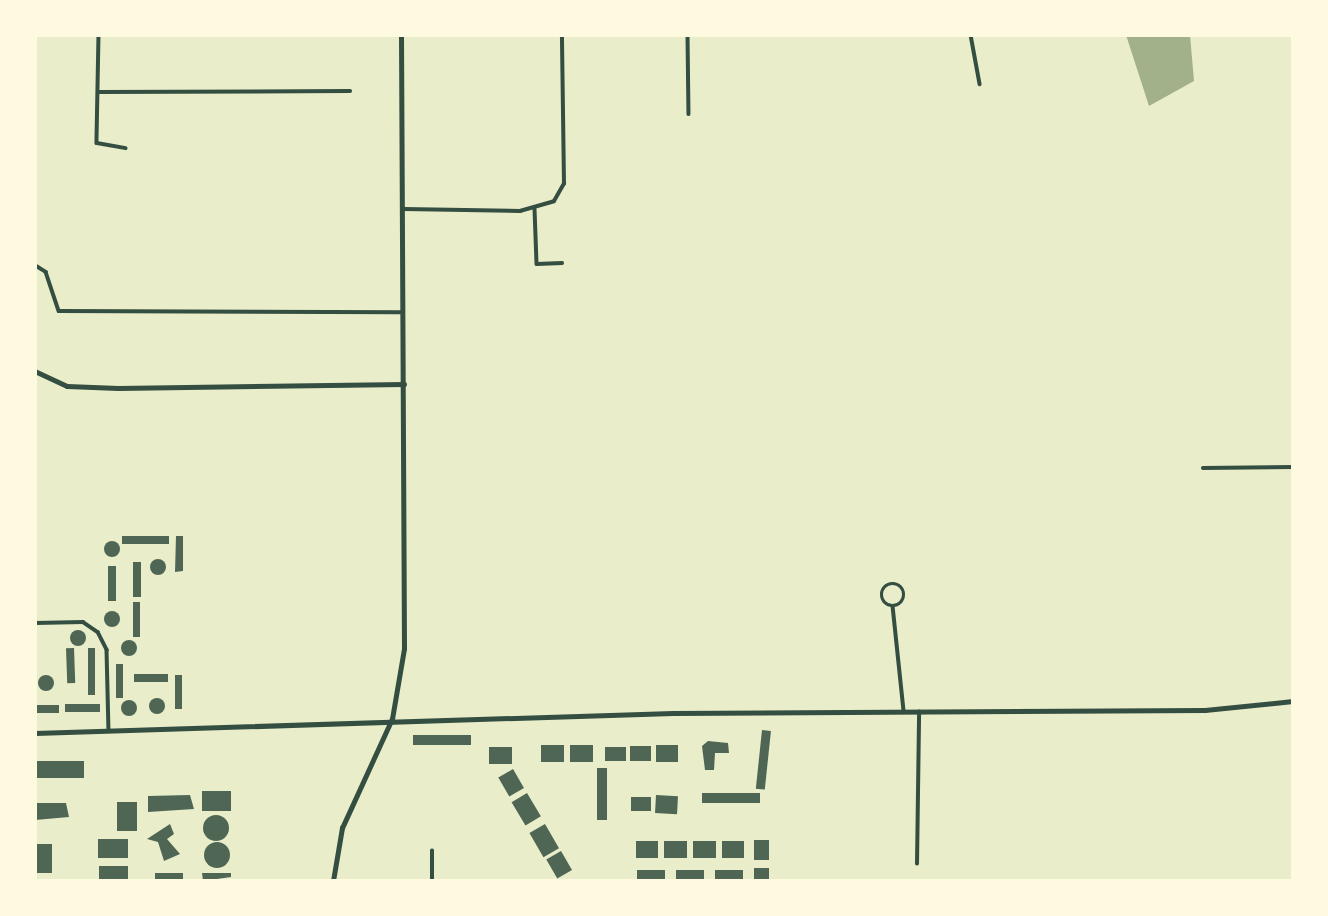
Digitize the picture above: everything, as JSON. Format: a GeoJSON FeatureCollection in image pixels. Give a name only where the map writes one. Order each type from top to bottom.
{"type":"FeatureCollection","features":[{"type":"Feature","properties":{"kind":"street"},"geometry":{"type":"LineString","coordinates":[[99,35],[99,146],[126,148]]}},
{"type":"Feature","properties":{"kind":"street"},"geometry":{"type":"LineString","coordinates":[[332,881],[342,828],[392,719],[404,649],[404,209],[401,35]]}},
{"type":"Feature","properties":{"kind":"street"},"geometry":{"type":"LineString","coordinates":[[404,209],[536,209],[554,201],[564,184],[562,35]]}},
{"type":"Feature","properties":{"kind":"street"},"geometry":{"type":"LineString","coordinates":[[688,35],[689,114]]}},
{"type":"Feature","properties":{"kind":"street"},"geometry":{"type":"LineString","coordinates":[[971,35],[980,84]]}},
{"type":"Feature","properties":{"kind":"street"},"geometry":{"type":"LineString","coordinates":[[98,92],[350,91]]}},
{"type":"Feature","properties":{"kind":"street"},"geometry":{"type":"LineString","coordinates":[[536,209],[537,264],[562,263]]}},
{"type":"Feature","properties":{"kind":"street"},"geometry":{"type":"LineString","coordinates":[[35,265],[46,272],[59,311],[404,312]]}},
{"type":"Feature","properties":{"kind":"street"},"geometry":{"type":"LineString","coordinates":[[35,371],[67,386],[404,384]]}},
{"type":"Feature","properties":{"kind":"street"},"geometry":{"type":"LineString","coordinates":[[1203,468],[1293,467]]}},
{"type":"Feature","properties":{"kind":"street"},"geometry":{"type":"LineString","coordinates":[[893,606],[904,597],[893,584],[882,596],[893,606],[904,711]]}},
{"type":"Feature","properties":{"kind":"street"},"geometry":{"type":"LineString","coordinates":[[35,624],[83,622],[98,632],[107,650],[109,730]]}},
{"type":"Feature","properties":{"kind":"street"},"geometry":{"type":"LineString","coordinates":[[35,733],[392,719],[904,711],[1195,710],[1293,701]]}},
{"type":"Feature","properties":{"kind":"street"},"geometry":{"type":"LineString","coordinates":[[917,864],[919,712]]}},
{"type":"Feature","properties":{"kind":"street"},"geometry":{"type":"LineString","coordinates":[[432,851],[432,881]]}},
{"type":"Feature","properties":{"kind":"shaded area"},"geometry":{"type":"Polygon","coordinates":[[[1126,35],[1190,35],[1194,81],[1149,106],[1126,35]]]}},
{"type":"Feature","properties":{"kind":"building"},"geometry":{"type":"Polygon","coordinates":[[[122,536],[169,536],[169,544],[122,544],[122,536]]]}},
{"type":"Feature","properties":{"kind":"building"},"geometry":{"type":"Polygon","coordinates":[[[176,536],[183,536],[183,571],[175,572],[176,536]]]}},
{"type":"Feature","properties":{"kind":"building"},"geometry":{"type":"Polygon","coordinates":[[[112,541],[118,543],[118,555],[112,557],[106,555],[104,549],[106,543],[112,541]]]}},
{"type":"Feature","properties":{"kind":"building"},"geometry":{"type":"Polygon","coordinates":[[[158,559],[166,567],[158,575],[150,567],[158,559]]]}},
{"type":"Feature","properties":{"kind":"building"},"geometry":{"type":"Polygon","coordinates":[[[133,562],[141,562],[141,597],[133,597],[133,562]]]}},
{"type":"Feature","properties":{"kind":"building"},"geometry":{"type":"Polygon","coordinates":[[[108,566],[116,566],[116,601],[108,601],[108,566]]]}},
{"type":"Feature","properties":{"kind":"building"},"geometry":{"type":"Polygon","coordinates":[[[133,602],[140,602],[140,637],[133,637],[133,602]]]}},
{"type":"Feature","properties":{"kind":"building"},"geometry":{"type":"Polygon","coordinates":[[[112,611],[118,613],[118,625],[112,627],[106,625],[104,619],[106,613],[112,611]]]}},
{"type":"Feature","properties":{"kind":"building"},"geometry":{"type":"Polygon","coordinates":[[[78,630],[86,638],[78,646],[70,638],[78,630]]]}},
{"type":"Feature","properties":{"kind":"building"},"geometry":{"type":"Polygon","coordinates":[[[129,640],[135,642],[135,654],[129,656],[123,654],[121,648],[123,642],[129,640]]]}},
{"type":"Feature","properties":{"kind":"building"},"geometry":{"type":"Polygon","coordinates":[[[66,648],[74,648],[75,683],[67,683],[66,648]]]}},
{"type":"Feature","properties":{"kind":"building"},"geometry":{"type":"Polygon","coordinates":[[[88,648],[95,648],[95,695],[88,695],[88,648]]]}},
{"type":"Feature","properties":{"kind":"building"},"geometry":{"type":"Polygon","coordinates":[[[116,664],[123,664],[123,698],[116,698],[116,664]]]}},
{"type":"Feature","properties":{"kind":"building"},"geometry":{"type":"Polygon","coordinates":[[[134,674],[168,674],[168,682],[134,682],[134,674]]]}},
{"type":"Feature","properties":{"kind":"building"},"geometry":{"type":"Polygon","coordinates":[[[46,675],[54,683],[46,691],[38,683],[46,675]]]}},
{"type":"Feature","properties":{"kind":"building"},"geometry":{"type":"Polygon","coordinates":[[[175,675],[182,675],[182,709],[175,709],[175,675]]]}},
{"type":"Feature","properties":{"kind":"building"},"geometry":{"type":"Polygon","coordinates":[[[157,698],[165,706],[157,714],[149,706],[157,698]]]}},
{"type":"Feature","properties":{"kind":"building"},"geometry":{"type":"Polygon","coordinates":[[[129,700],[137,708],[129,716],[121,708],[129,700]]]}},
{"type":"Feature","properties":{"kind":"building"},"geometry":{"type":"Polygon","coordinates":[[[65,704],[100,704],[100,712],[65,712],[65,704]]]}},
{"type":"Feature","properties":{"kind":"building"},"geometry":{"type":"Polygon","coordinates":[[[36,705],[59,705],[59,713],[36,713],[36,705]]]}},
{"type":"Feature","properties":{"kind":"building"},"geometry":{"type":"Polygon","coordinates":[[[762,730],[771,731],[765,790],[756,789],[762,730]]]}},
{"type":"Feature","properties":{"kind":"building"},"geometry":{"type":"Polygon","coordinates":[[[413,735],[471,735],[471,745],[413,745],[413,735]]]}},
{"type":"Feature","properties":{"kind":"building"},"geometry":{"type":"Polygon","coordinates":[[[708,741],[728,743],[729,753],[715,753],[714,770],[705,770],[702,746],[708,741]]]}},
{"type":"Feature","properties":{"kind":"building"},"geometry":{"type":"Polygon","coordinates":[[[541,745],[564,745],[564,762],[541,762],[541,745]]]}},
{"type":"Feature","properties":{"kind":"building"},"geometry":{"type":"Polygon","coordinates":[[[570,745],[593,745],[593,762],[570,762],[570,745]]]}},
{"type":"Feature","properties":{"kind":"building"},"geometry":{"type":"Polygon","coordinates":[[[656,745],[678,745],[678,762],[656,762],[656,745]]]}},
{"type":"Feature","properties":{"kind":"building"},"geometry":{"type":"Polygon","coordinates":[[[630,746],[651,746],[651,761],[630,761],[630,746]]]}},
{"type":"Feature","properties":{"kind":"building"},"geometry":{"type":"Polygon","coordinates":[[[489,747],[512,747],[512,764],[489,764],[489,747]]]}},
{"type":"Feature","properties":{"kind":"building"},"geometry":{"type":"Polygon","coordinates":[[[605,747],[626,747],[626,761],[605,761],[605,747]]]}},
{"type":"Feature","properties":{"kind":"building"},"geometry":{"type":"Polygon","coordinates":[[[35,761],[84,761],[84,778],[35,778],[35,761]]]}},
{"type":"Feature","properties":{"kind":"building"},"geometry":{"type":"Polygon","coordinates":[[[597,768],[607,768],[607,820],[597,820],[597,768]]]}},
{"type":"Feature","properties":{"kind":"building"},"geometry":{"type":"Polygon","coordinates":[[[513,769],[524,788],[509,797],[498,778],[513,769]]]}},
{"type":"Feature","properties":{"kind":"building"},"geometry":{"type":"Polygon","coordinates":[[[202,791],[231,791],[231,811],[202,811],[202,791]]]}},
{"type":"Feature","properties":{"kind":"building"},"geometry":{"type":"Polygon","coordinates":[[[527,793],[541,816],[525,825],[512,802],[527,793]]]}},
{"type":"Feature","properties":{"kind":"building"},"geometry":{"type":"Polygon","coordinates":[[[702,793],[760,793],[760,803],[702,803],[702,793]]]}},
{"type":"Feature","properties":{"kind":"building"},"geometry":{"type":"Polygon","coordinates":[[[190,795],[194,809],[148,812],[148,796],[190,795]]]}},
{"type":"Feature","properties":{"kind":"building"},"geometry":{"type":"Polygon","coordinates":[[[656,795],[678,796],[677,814],[655,813],[656,795]]]}},
{"type":"Feature","properties":{"kind":"building"},"geometry":{"type":"Polygon","coordinates":[[[631,797],[651,797],[651,811],[631,811],[631,797]]]}},
{"type":"Feature","properties":{"kind":"building"},"geometry":{"type":"Polygon","coordinates":[[[117,802],[137,802],[137,831],[117,831],[117,802]]]}},
{"type":"Feature","properties":{"kind":"building"},"geometry":{"type":"Polygon","coordinates":[[[35,803],[66,803],[69,817],[35,820],[35,803]]]}},
{"type":"Feature","properties":{"kind":"building"},"geometry":{"type":"Polygon","coordinates":[[[216,815],[225,819],[229,828],[225,837],[216,841],[207,837],[203,828],[207,819],[216,815]]]}},
{"type":"Feature","properties":{"kind":"building"},"geometry":{"type":"Polygon","coordinates":[[[170,824],[174,834],[167,839],[180,854],[164,861],[158,842],[147,839],[170,824]]]}},
{"type":"Feature","properties":{"kind":"building"},"geometry":{"type":"Polygon","coordinates":[[[545,824],[559,848],[543,857],[529,833],[545,824]]]}},
{"type":"Feature","properties":{"kind":"building"},"geometry":{"type":"Polygon","coordinates":[[[98,839],[128,839],[128,858],[98,858],[98,839]]]}},
{"type":"Feature","properties":{"kind":"building"},"geometry":{"type":"Polygon","coordinates":[[[754,840],[769,840],[769,860],[754,860],[754,840]]]}},
{"type":"Feature","properties":{"kind":"building"},"geometry":{"type":"Polygon","coordinates":[[[636,841],[658,841],[658,858],[636,858],[636,841]]]}},
{"type":"Feature","properties":{"kind":"building"},"geometry":{"type":"Polygon","coordinates":[[[664,841],[687,841],[687,858],[664,858],[664,841]]]}},
{"type":"Feature","properties":{"kind":"building"},"geometry":{"type":"Polygon","coordinates":[[[693,841],[716,841],[716,858],[693,858],[693,841]]]}},
{"type":"Feature","properties":{"kind":"building"},"geometry":{"type":"Polygon","coordinates":[[[722,841],[744,841],[744,858],[722,858],[722,841]]]}},
{"type":"Feature","properties":{"kind":"building"},"geometry":{"type":"Polygon","coordinates":[[[217,842],[226,846],[230,855],[226,864],[217,868],[208,864],[204,855],[208,846],[217,842]]]}},
{"type":"Feature","properties":{"kind":"building"},"geometry":{"type":"Polygon","coordinates":[[[35,844],[52,844],[52,873],[35,873],[35,844]]]}},
{"type":"Feature","properties":{"kind":"building"},"geometry":{"type":"Polygon","coordinates":[[[561,851],[572,870],[557,879],[546,860],[561,851]]]}},
{"type":"Feature","properties":{"kind":"building"},"geometry":{"type":"Polygon","coordinates":[[[99,866],[128,866],[128,881],[99,881],[99,866]]]}},
{"type":"Feature","properties":{"kind":"building"},"geometry":{"type":"Polygon","coordinates":[[[754,868],[769,868],[769,881],[754,881],[754,868]]]}},
{"type":"Feature","properties":{"kind":"building"},"geometry":{"type":"Polygon","coordinates":[[[637,870],[665,870],[665,881],[637,881],[637,870]]]}},
{"type":"Feature","properties":{"kind":"building"},"geometry":{"type":"Polygon","coordinates":[[[676,870],[704,870],[704,881],[676,881],[676,870]]]}},
{"type":"Feature","properties":{"kind":"building"},"geometry":{"type":"Polygon","coordinates":[[[715,870],[743,870],[743,881],[715,881],[715,870]]]}},
{"type":"Feature","properties":{"kind":"building"},"geometry":{"type":"Polygon","coordinates":[[[155,873],[183,873],[183,881],[155,881],[155,873]]]}},
{"type":"Feature","properties":{"kind":"building"},"geometry":{"type":"Polygon","coordinates":[[[202,873],[231,873],[231,877],[203,881],[202,873]]]}}]}
